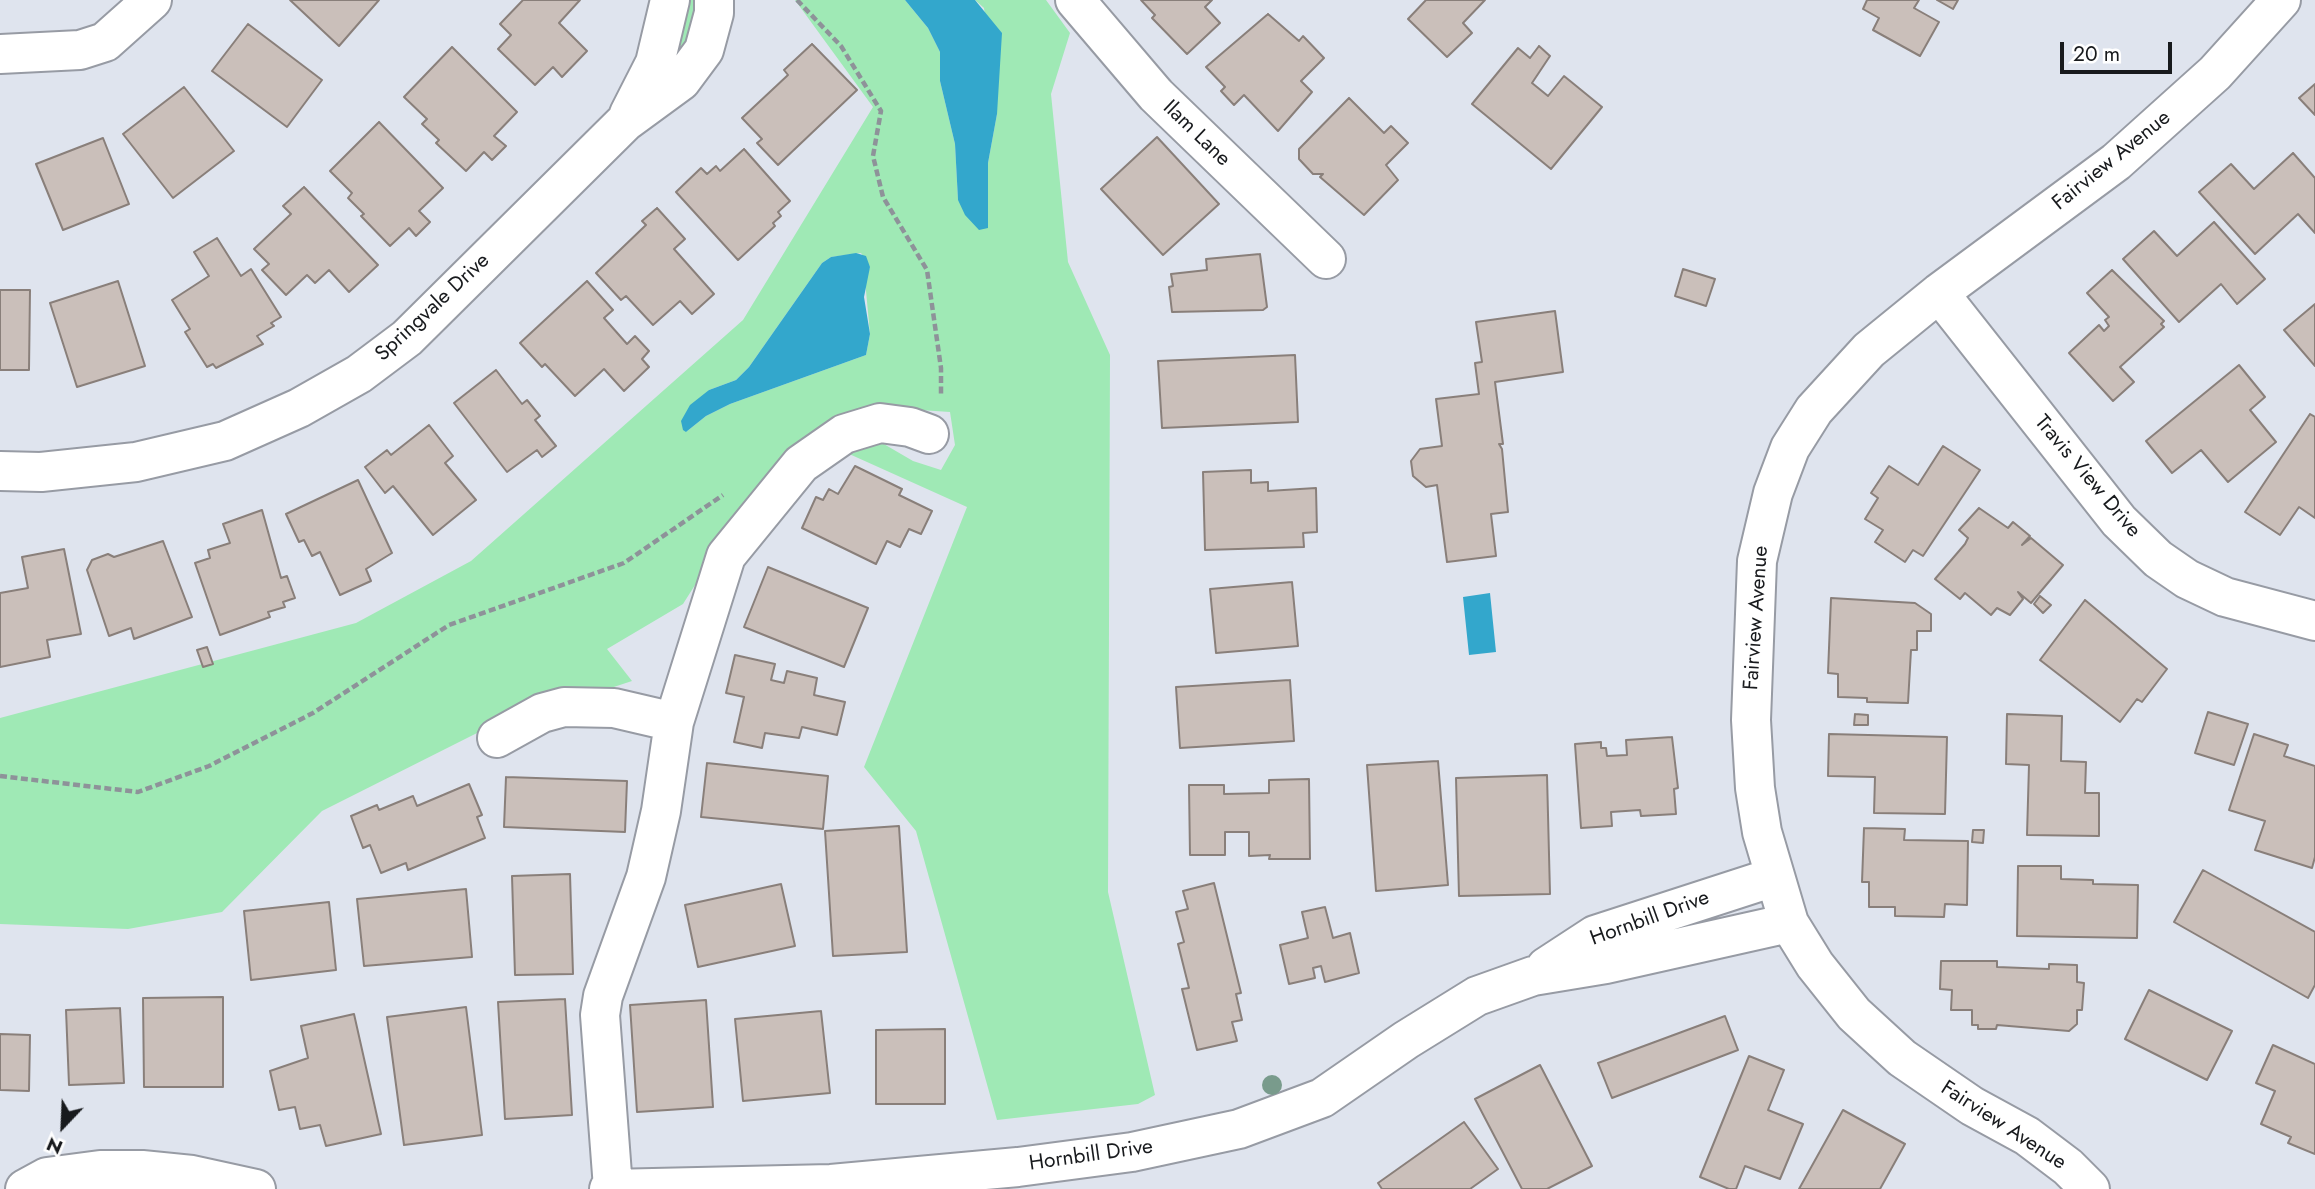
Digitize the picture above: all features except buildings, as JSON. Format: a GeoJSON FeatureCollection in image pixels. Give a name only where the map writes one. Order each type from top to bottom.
{"type":"FeatureCollection","features":[{"type":"Feature","properties":{"kind":"street"},"geometry":{"type":"LineString","coordinates":[[0,54],[80,50],[105,42],[152,0]]}},
{"type":"Feature","properties":{"kind":"street","name":"Springvale Drive"},"geometry":{"type":"LineString","coordinates":[[625,122],[655,63],[670,0]]}},
{"type":"Feature","properties":{"kind":"street","name":"Springvale Drive"},"geometry":{"type":"LineString","coordinates":[[0,471],[41,472],[136,462],[225,441],[299,408],[359,374],[407,338],[625,122],[681,81],[705,50],[715,13],[714,0]]}},
{"type":"Feature","properties":{"kind":"street","name":"Ilam Lane"},"geometry":{"type":"LineString","coordinates":[[1075,0],[1156,95],[1326,259]]}},
{"type":"Feature","properties":{"kind":"street","name":"Fairview Avenue"},"geometry":{"type":"LineString","coordinates":[[2090,1189],[2068,1167],[2027,1136],[1972,1106],[1902,1059],[1854,1014],[1815,965],[1789,923],[1762,832],[1751,720],[1757,561],[1773,493],[1790,448],[1814,410],[1869,350],[1940,293],[2116,162],[2215,73],[2281,0]]}},
{"type":"Feature","properties":{"kind":"street","name":"Travis View Drive"},"geometry":{"type":"LineString","coordinates":[[1940,293],[2119,521],[2158,559],[2187,579],[2225,597],[2315,621]]}},
{"type":"Feature","properties":{"kind":"street"},"geometry":{"type":"LineString","coordinates":[[611,1188],[600,1015],[603,996],[646,877],[662,811],[674,722],[726,556],[801,464],[844,434],[880,423],[910,427],[929,434]]}},
{"type":"Feature","properties":{"kind":"street"},"geometry":{"type":"LineString","coordinates":[[497,738],[542,713],[564,707],[614,708],[674,722]]}},
{"type":"Feature","properties":{"kind":"street","name":"Hornbill Drive"},"geometry":{"type":"LineString","coordinates":[[1533,976],[1595,935],[1774,877]]}},
{"type":"Feature","properties":{"kind":"street","name":"Hornbill Drive"},"geometry":{"type":"LineString","coordinates":[[611,1188],[755,1188],[884,1179],[1132,1152],[1239,1129],[1322,1098],[1477,996],[1533,976],[1606,964],[1789,923]]}},
{"type":"Feature","properties":{"kind":"street"},"geometry":{"type":"LineString","coordinates":[[25,1189],[47,1177],[100,1170],[142,1170],[192,1175],[256,1189]]}},
{"type":"Feature","properties":{"kind":"path"},"geometry":{"type":"LineString","coordinates":[[797,0],[841,46],[881,111],[873,156],[883,197],[926,270],[941,368],[941,404],[929,434]]}},
{"type":"Feature","properties":{"kind":"path"},"geometry":{"type":"LineString","coordinates":[[0,776],[138,792],[209,766],[313,713],[449,625],[624,563],[734,487]]}},
{"type":"Feature","properties":{"kind":"green space"},"geometry":{"type":"Polygon","coordinates":[[[680,0],[697,0],[683,54],[677,53],[676,43],[680,0]]]}},
{"type":"Feature","properties":{"kind":"green space"},"geometry":{"type":"Polygon","coordinates":[[[795,0],[905,0],[928,28],[940,52],[940,81],[955,144],[958,200],[986,212],[988,163],[997,114],[984,8],[975,0],[1046,0],[1070,33],[1051,94],[1068,262],[1110,355],[1108,892],[1155,1095],[1138,1104],[997,1120],[916,831],[864,767],[967,507],[847,453],[877,440],[913,461],[941,470],[955,445],[950,412],[875,407],[714,555],[683,604],[607,649],[632,681],[483,730],[322,811],[222,912],[128,929],[0,924],[0,718],[356,623],[471,561],[743,320],[873,107],[795,0]],[[861,253],[831,257],[822,263],[749,367],[736,380],[709,390],[686,432],[706,416],[730,404],[866,355],[870,334],[865,280],[870,267],[861,253]]]}},
{"type":"Feature","properties":{"kind":"water"},"geometry":{"type":"Polygon","coordinates":[[[905,0],[975,0],[1002,33],[997,114],[988,163],[988,228],[979,230],[965,215],[958,200],[955,144],[940,81],[940,52],[928,28],[905,0]]]}},
{"type":"Feature","properties":{"kind":"water"},"geometry":{"type":"Polygon","coordinates":[[[856,253],[866,256],[870,267],[864,297],[870,334],[866,355],[730,404],[706,416],[686,432],[683,430],[681,421],[690,405],[709,390],[736,380],[749,367],[822,263],[831,257],[856,253]]]}},
{"type":"Feature","properties":{"kind":"water"},"geometry":{"type":"Polygon","coordinates":[[[1490,593],[1496,652],[1469,655],[1463,597],[1490,593]]]}}]}
